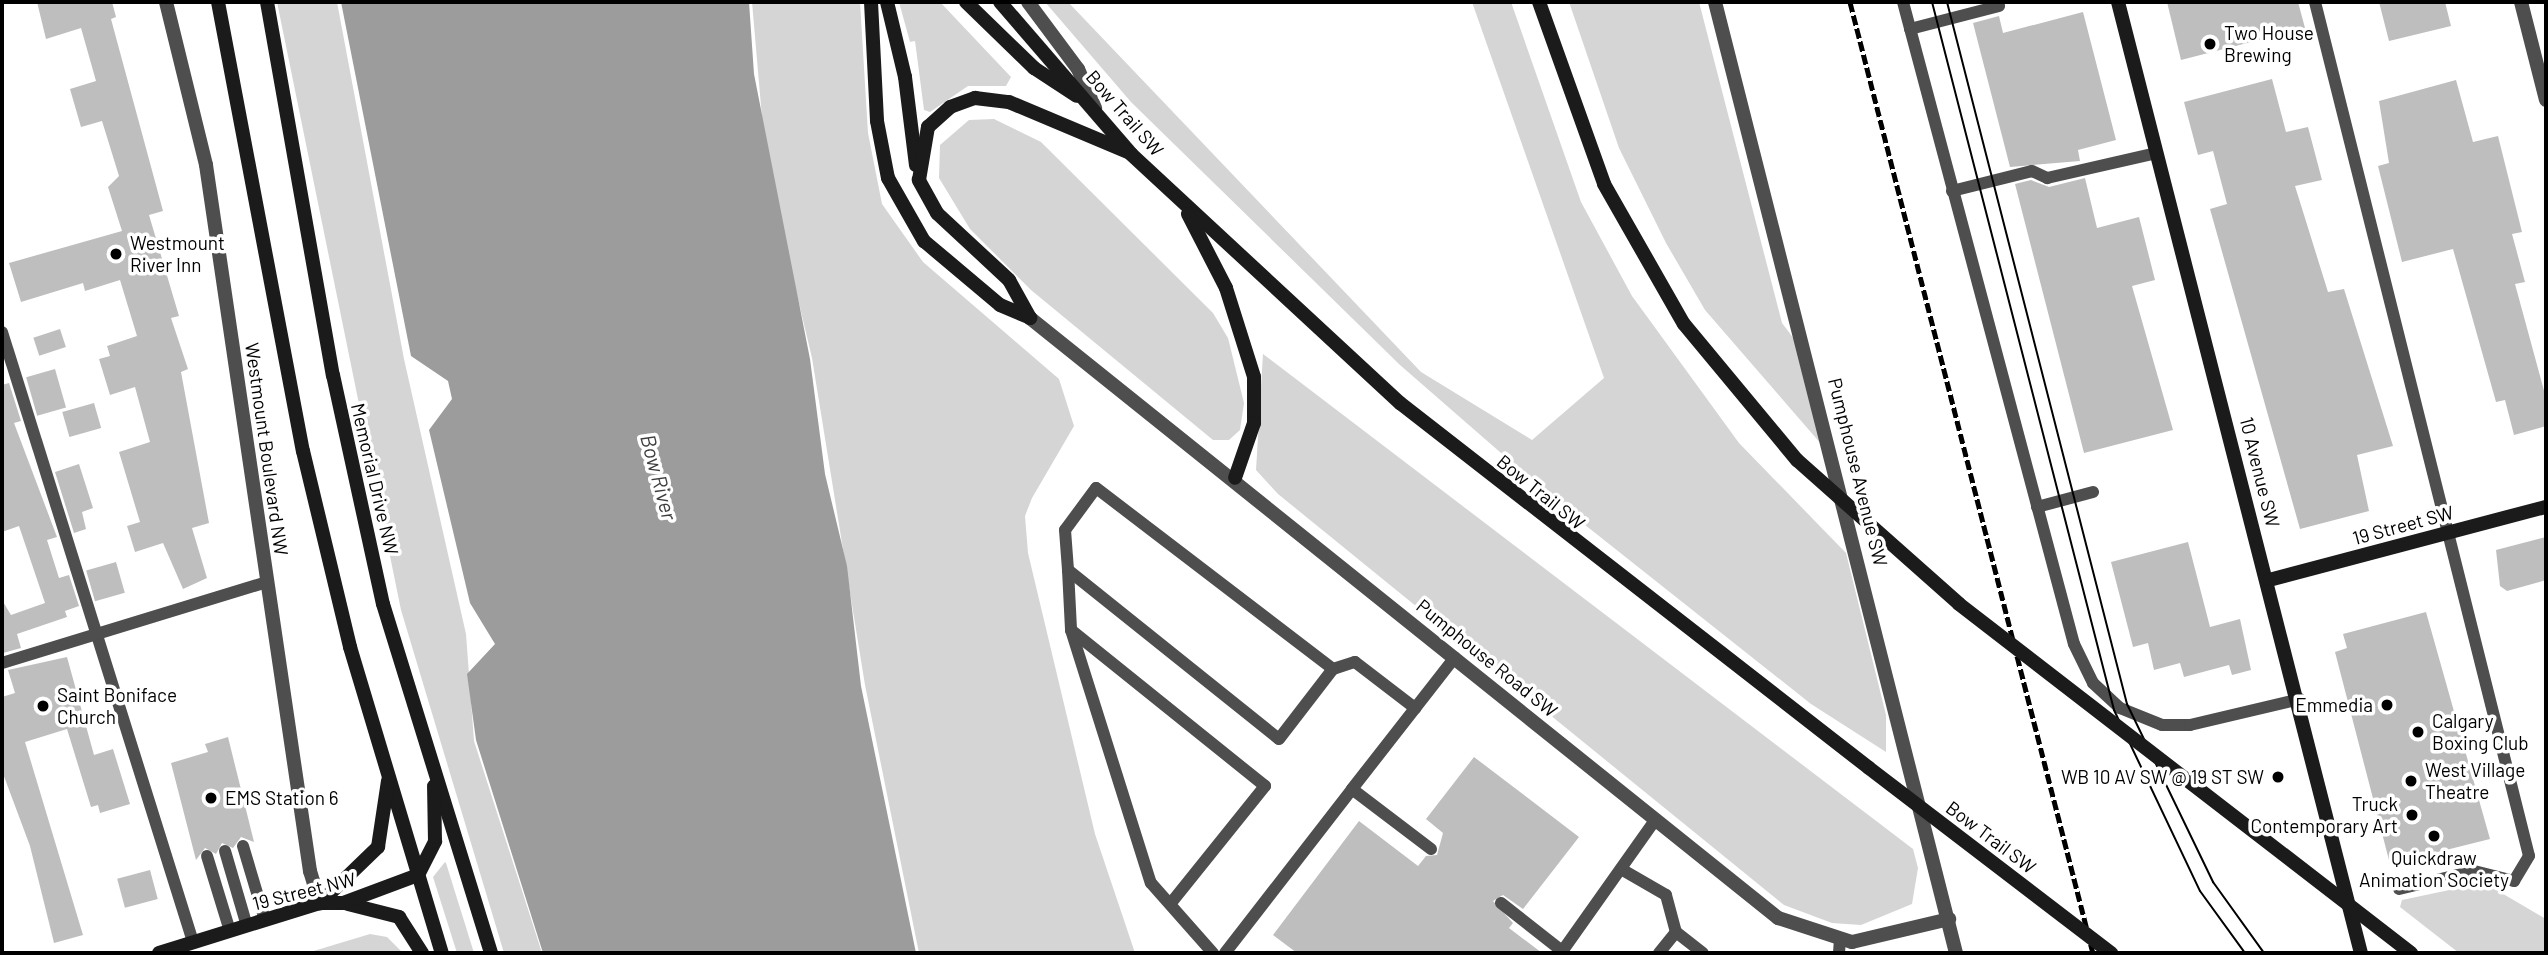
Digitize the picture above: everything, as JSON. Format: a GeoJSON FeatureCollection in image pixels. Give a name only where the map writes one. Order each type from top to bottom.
{"type":"FeatureCollection","features":[{"type":"Feature","properties":{"kind":"main road"},"geometry":{"type":"LineString","coordinates":[[218,2],[303,451],[388,776],[442,953]]}},
{"type":"Feature","properties":{"kind":"main road","name":"Memorial Drive NW"},"geometry":{"type":"LineString","coordinates":[[267,2],[333,375],[383,604],[491,953]]}},
{"type":"Feature","properties":{"kind":"main road"},"geometry":{"type":"LineString","coordinates":[[871,2],[877,121],[888,178],[924,242],[1000,305],[1030,318]]}},
{"type":"Feature","properties":{"kind":"main road"},"geometry":{"type":"LineString","coordinates":[[887,2],[899,42],[919,180],[937,213],[1009,280],[1030,318]]}},
{"type":"Feature","properties":{"kind":"main road"},"geometry":{"type":"LineString","coordinates":[[966,2],[1034,68],[1095,108]]}},
{"type":"Feature","properties":{"kind":"main road","name":"Bow Trail SW"},"geometry":{"type":"LineString","coordinates":[[1000,2],[1095,108],[1131,154],[1185,207],[1400,403],[2111,953]]}},
{"type":"Feature","properties":{"kind":"main road"},"geometry":{"type":"LineString","coordinates":[[1539,2],[1604,184],[1684,324],[1797,460],[1959,604],[2411,953]]}},
{"type":"Feature","properties":{"kind":"main road","name":"10 Avenue SW"},"geometry":{"type":"LineString","coordinates":[[2119,2],[2300,699],[2361,953]]}},
{"type":"Feature","properties":{"kind":"main road"},"geometry":{"type":"LineString","coordinates":[[919,180],[928,127],[950,107],[975,98],[1009,102],[1131,154]]}},
{"type":"Feature","properties":{"kind":"main road"},"geometry":{"type":"LineString","coordinates":[[1185,207],[1226,288],[1254,377],[1254,423],[1235,478]]}},
{"type":"Feature","properties":{"kind":"main road","name":"19 Street SW"},"geometry":{"type":"LineString","coordinates":[[2269,580],[2546,507]]}},
{"type":"Feature","properties":{"kind":"main road"},"geometry":{"type":"LineString","coordinates":[[418,875],[435,841],[433,768]]}},
{"type":"Feature","properties":{"kind":"main road"},"geometry":{"type":"LineString","coordinates":[[320,904],[378,847],[388,776]]}},
{"type":"Feature","properties":{"kind":"main road","name":"19 Street NW"},"geometry":{"type":"LineString","coordinates":[[159,953],[320,904],[343,903],[418,875]]}},
{"type":"Feature","properties":{"kind":"main road"},"geometry":{"type":"LineString","coordinates":[[343,903],[399,918],[422,953]]}},
{"type":"Feature","properties":{"kind":"street","name":"Westmount Boulevard NW"},"geometry":{"type":"LineString","coordinates":[[166,2],[206,166],[267,582],[320,904]]}},
{"type":"Feature","properties":{"kind":"street"},"geometry":{"type":"LineString","coordinates":[[1028,2],[1078,69],[1095,108]]}},
{"type":"Feature","properties":{"kind":"street","name":"Pumphouse Avenue SW"},"geometry":{"type":"LineString","coordinates":[[1715,2],[1956,953]]}},
{"type":"Feature","properties":{"kind":"street"},"geometry":{"type":"LineString","coordinates":[[2521,2],[2546,100]]}},
{"type":"Feature","properties":{"kind":"street","name":"Pumphouse Road SW"},"geometry":{"type":"LineString","coordinates":[[1030,318],[1235,478],[1779,918],[1840,947],[1880,939],[1948,919]]}},
{"type":"Feature","properties":{"kind":"lane"},"geometry":{"type":"LineString","coordinates":[[1903,2],[2074,644],[2093,683],[2119,708],[2162,725],[2190,725],[2300,699]]}},
{"type":"Feature","properties":{"kind":"lane"},"geometry":{"type":"LineString","coordinates":[[2315,2],[2529,856],[2514,881],[2474,871],[2399,889]]}},
{"type":"Feature","properties":{"kind":"lane"},"geometry":{"type":"LineString","coordinates":[[1910,29],[1999,6]]}},
{"type":"Feature","properties":{"kind":"lane"},"geometry":{"type":"LineString","coordinates":[[1952,191],[2032,171],[2047,178],[2157,153]]}},
{"type":"Feature","properties":{"kind":"lane"},"geometry":{"type":"LineString","coordinates":[[2,332],[94,635],[193,943]]}},
{"type":"Feature","properties":{"kind":"lane"},"geometry":{"type":"LineString","coordinates":[[1213,953],[1150,883],[1071,630],[1065,530],[1097,488],[1333,669]]}},
{"type":"Feature","properties":{"kind":"lane"},"geometry":{"type":"LineString","coordinates":[[2037,507],[2093,492]]}},
{"type":"Feature","properties":{"kind":"lane"},"geometry":{"type":"LineString","coordinates":[[1068,570],[1279,739],[1333,669],[1355,662],[1415,708]]}},
{"type":"Feature","properties":{"kind":"lane"},"geometry":{"type":"LineString","coordinates":[[2,663],[267,582]]}},
{"type":"Feature","properties":{"kind":"lane"},"geometry":{"type":"LineString","coordinates":[[1071,630],[1265,786],[1170,904]]}},
{"type":"Feature","properties":{"kind":"lane"},"geometry":{"type":"LineString","coordinates":[[1225,953],[1455,657]]}},
{"type":"Feature","properties":{"kind":"lane"},"geometry":{"type":"LineString","coordinates":[[1352,789],[1431,849]]}},
{"type":"Feature","properties":{"kind":"lane"},"geometry":{"type":"LineString","coordinates":[[1501,904],[1562,952],[1656,819]]}},
{"type":"Feature","properties":{"kind":"lane"},"geometry":{"type":"LineString","coordinates":[[243,846],[265,920]]}},
{"type":"Feature","properties":{"kind":"lane"},"geometry":{"type":"LineString","coordinates":[[225,851],[247,926]]}},
{"type":"Feature","properties":{"kind":"lane"},"geometry":{"type":"LineString","coordinates":[[207,856],[230,931]]}},
{"type":"Feature","properties":{"kind":"lane"},"geometry":{"type":"LineString","coordinates":[[1621,869],[1666,895],[1676,932],[1703,953]]}},
{"type":"Feature","properties":{"kind":"lane"},"geometry":{"type":"LineString","coordinates":[[1659,953],[1676,932]]}},
{"type":"Feature","properties":{"kind":"shaded area"},"geometry":{"type":"Polygon","coordinates":[[[277,2],[337,2],[404,359],[466,634],[474,741],[542,953],[504,953],[401,610],[277,2]]]}},
{"type":"Feature","properties":{"kind":"shaded area"},"geometry":{"type":"Polygon","coordinates":[[[752,2],[860,2],[868,133],[882,204],[923,262],[1059,379],[1074,426],[1032,498],[1025,516],[1028,553],[1095,834],[1135,953],[919,953],[865,685],[812,358],[766,164],[752,2]]]}},
{"type":"Feature","properties":{"kind":"shaded area"},"geometry":{"type":"Polygon","coordinates":[[[899,2],[940,2],[1011,77],[1006,86],[968,86],[930,112],[924,110],[915,41],[910,42],[899,2]]]}},
{"type":"Feature","properties":{"kind":"shaded area"},"geometry":{"type":"Polygon","coordinates":[[[1045,2],[1068,2],[1421,372],[1532,440],[1604,378],[1472,2],[1511,2],[1581,202],[1632,296],[1739,443],[1846,553],[1886,715],[1886,752],[1811,704],[1570,513],[1400,365],[1131,102],[1045,2]]]}},
{"type":"Feature","properties":{"kind":"shaded area"},"geometry":{"type":"Polygon","coordinates":[[[1569,2],[1699,2],[1782,323],[1794,339],[1822,445],[1705,310],[1666,243],[1619,148],[1569,2]]]}},
{"type":"Feature","properties":{"kind":"shaded area"},"geometry":{"type":"Polygon","coordinates":[[[994,119],[1041,142],[1213,313],[1228,338],[1244,403],[1240,430],[1229,440],[1213,440],[1031,290],[970,229],[939,178],[940,145],[969,120],[994,119]]]}},
{"type":"Feature","properties":{"kind":"shaded area"},"geometry":{"type":"Polygon","coordinates":[[[1263,354],[1913,849],[1918,868],[1912,904],[1861,925],[1832,923],[1784,905],[1278,494],[1256,470],[1263,354]]]}},
{"type":"Feature","properties":{"kind":"shaded area"},"geometry":{"type":"Polygon","coordinates":[[[445,862],[474,953],[457,953],[433,877],[445,862]]]}},
{"type":"Feature","properties":{"kind":"shaded area"},"geometry":{"type":"Polygon","coordinates":[[[2473,885],[2493,888],[2546,919],[2546,953],[2459,953],[2400,907],[2402,900],[2473,885]]]}},
{"type":"Feature","properties":{"kind":"shaded area"},"geometry":{"type":"Polygon","coordinates":[[[370,934],[387,937],[403,953],[307,953],[370,934]]]}},
{"type":"Feature","properties":{"kind":"water","name":"Bow River"},"geometry":{"type":"Polygon","coordinates":[[[341,2],[749,2],[754,74],[810,359],[825,474],[847,566],[861,686],[916,953],[543,953],[476,740],[467,674],[495,644],[470,603],[429,430],[452,399],[448,381],[411,356],[341,2]]]}},
{"type":"Feature","properties":{"kind":"building"},"geometry":{"type":"Polygon","coordinates":[[[37,2],[112,2],[116,17],[111,19],[163,211],[149,215],[179,316],[171,318],[188,369],[181,372],[209,523],[192,528],[207,578],[183,589],[163,543],[135,552],[127,526],[140,522],[119,452],[150,442],[135,387],[110,395],[99,359],[110,356],[107,346],[137,336],[120,280],[85,291],[83,283],[21,302],[9,263],[122,231],[108,187],[119,176],[102,121],[81,127],[70,89],[96,81],[81,28],[46,39],[37,2]]]}},
{"type":"Feature","properties":{"kind":"building","name":"Two House Brewing"},"geometry":{"type":"Polygon","coordinates":[[[2167,2],[2298,2],[2305,28],[2181,60],[2167,2]]]}},
{"type":"Feature","properties":{"kind":"building"},"geometry":{"type":"Polygon","coordinates":[[[2379,2],[2445,2],[2451,26],[2389,41],[2379,2]]]}},
{"type":"Feature","properties":{"kind":"building"},"geometry":{"type":"Polygon","coordinates":[[[2083,12],[2116,140],[2078,150],[2080,161],[2010,167],[1973,23],[1999,16],[2003,33],[2083,12]]]}},
{"type":"Feature","properties":{"kind":"building"},"geometry":{"type":"Polygon","coordinates":[[[2272,79],[2286,132],[2308,127],[2322,180],[2295,186],[2328,292],[2344,289],[2393,446],[2357,455],[2369,511],[2300,529],[2210,209],[2227,204],[2213,151],[2198,155],[2184,102],[2272,79]]]}},
{"type":"Feature","properties":{"kind":"building"},"geometry":{"type":"Polygon","coordinates":[[[2456,80],[2473,142],[2498,136],[2522,232],[2512,234],[2525,282],[2515,284],[2546,398],[2546,426],[2514,435],[2505,400],[2496,402],[2453,249],[2402,262],[2378,166],[2389,163],[2379,101],[2456,80]]]}},
{"type":"Feature","properties":{"kind":"building"},"geometry":{"type":"Polygon","coordinates":[[[2085,178],[2097,228],[2139,217],[2155,280],[2132,286],[2173,430],[2084,453],[2015,184],[2031,180],[2049,187],[2085,178]]]}},
{"type":"Feature","properties":{"kind":"building"},"geometry":{"type":"Polygon","coordinates":[[[60,329],[66,347],[39,356],[33,338],[60,329]]]}},
{"type":"Feature","properties":{"kind":"building"},"geometry":{"type":"Polygon","coordinates":[[[55,369],[66,407],[37,416],[26,377],[55,369]]]}},
{"type":"Feature","properties":{"kind":"building"},"geometry":{"type":"Polygon","coordinates":[[[9,383],[21,421],[14,423],[57,537],[47,540],[59,578],[69,575],[79,606],[65,611],[67,617],[17,634],[21,648],[3,653],[2,600],[11,615],[45,603],[19,526],[2,532],[2,385],[9,383]]]}},
{"type":"Feature","properties":{"kind":"building"},"geometry":{"type":"Polygon","coordinates":[[[94,403],[101,428],[69,437],[62,412],[94,403]]]}},
{"type":"Feature","properties":{"kind":"building"},"geometry":{"type":"Polygon","coordinates":[[[79,464],[93,508],[82,512],[86,529],[74,533],[55,472],[79,464]]]}},
{"type":"Feature","properties":{"kind":"building"},"geometry":{"type":"Polygon","coordinates":[[[2546,537],[2546,580],[2507,591],[2500,586],[2496,550],[2546,537]]]}},
{"type":"Feature","properties":{"kind":"building"},"geometry":{"type":"Polygon","coordinates":[[[2188,542],[2210,627],[2240,619],[2251,670],[2232,675],[2229,665],[2184,677],[2180,663],[2154,670],[2148,643],[2133,647],[2111,562],[2188,542]]]}},
{"type":"Feature","properties":{"kind":"building"},"geometry":{"type":"Polygon","coordinates":[[[116,562],[125,593],[95,601],[86,571],[116,562]]]}},
{"type":"Feature","properties":{"kind":"building"},"geometry":{"type":"Polygon","coordinates":[[[2426,612],[2490,839],[2390,864],[2335,652],[2347,648],[2343,634],[2426,612]]]}},
{"type":"Feature","properties":{"kind":"building"},"geometry":{"type":"Polygon","coordinates":[[[67,657],[94,755],[113,749],[130,804],[100,813],[98,805],[91,807],[67,729],[25,742],[83,935],[54,943],[30,846],[2,771],[2,697],[15,693],[8,670],[67,657]]]}},
{"type":"Feature","properties":{"kind":"building","name":"EMS Station 6"},"geometry":{"type":"Polygon","coordinates":[[[228,737],[254,842],[241,837],[233,848],[222,843],[216,854],[205,848],[196,860],[171,763],[208,752],[205,744],[228,737]]]}},
{"type":"Feature","properties":{"kind":"building"},"geometry":{"type":"Polygon","coordinates":[[[1474,757],[1579,837],[1523,909],[1503,895],[1493,901],[1513,923],[1509,928],[1542,953],[1297,953],[1273,935],[1359,821],[1418,866],[1426,856],[1437,855],[1443,833],[1426,819],[1474,757]]]}},
{"type":"Feature","properties":{"kind":"building"},"geometry":{"type":"Polygon","coordinates":[[[150,870],[158,899],[125,908],[117,879],[150,870]]]}},
{"type":"Feature","properties":{"kind":"tram line"},"geometry":{"type":"LineString","coordinates":[[1932,2],[2114,710],[2200,891],[2245,953]]}},
{"type":"Feature","properties":{"kind":"tram line"},"geometry":{"type":"LineString","coordinates":[[1947,2],[2127,704],[2213,882],[2264,953]]}},
{"type":"Feature","properties":{"kind":"railway"},"geometry":{"type":"LineString","coordinates":[[1850,2],[2093,953]]}},
{"type":"Feature","properties":{"kind":"place","name":"Two House Brewing"},"geometry":{"type":"Point","coordinates":[2210,44]}},
{"type":"Feature","properties":{"kind":"place","name":"Westmount River Inn"},"geometry":{"type":"Point","coordinates":[116,254]}},
{"type":"Feature","properties":{"kind":"place","name":"Emmedia"},"geometry":{"type":"Point","coordinates":[2387,705]}},
{"type":"Feature","properties":{"kind":"place","name":"Saint Boniface Church"},"geometry":{"type":"Point","coordinates":[43,706]}},
{"type":"Feature","properties":{"kind":"place","name":"Calgary Boxing Club"},"geometry":{"type":"Point","coordinates":[2418,732]}},
{"type":"Feature","properties":{"kind":"place","name":"WB 10 AV SW @ 19 ST SW"},"geometry":{"type":"Point","coordinates":[2278,777]}},
{"type":"Feature","properties":{"kind":"place","name":"West Village Theatre"},"geometry":{"type":"Point","coordinates":[2411,781]}},
{"type":"Feature","properties":{"kind":"place","name":"EMS Station 6"},"geometry":{"type":"Point","coordinates":[211,798]}},
{"type":"Feature","properties":{"kind":"place","name":"Truck Contemporary Art"},"geometry":{"type":"Point","coordinates":[2412,815]}},
{"type":"Feature","properties":{"kind":"place","name":"Quickdraw Animation Society"},"geometry":{"type":"Point","coordinates":[2434,836]}}]}
